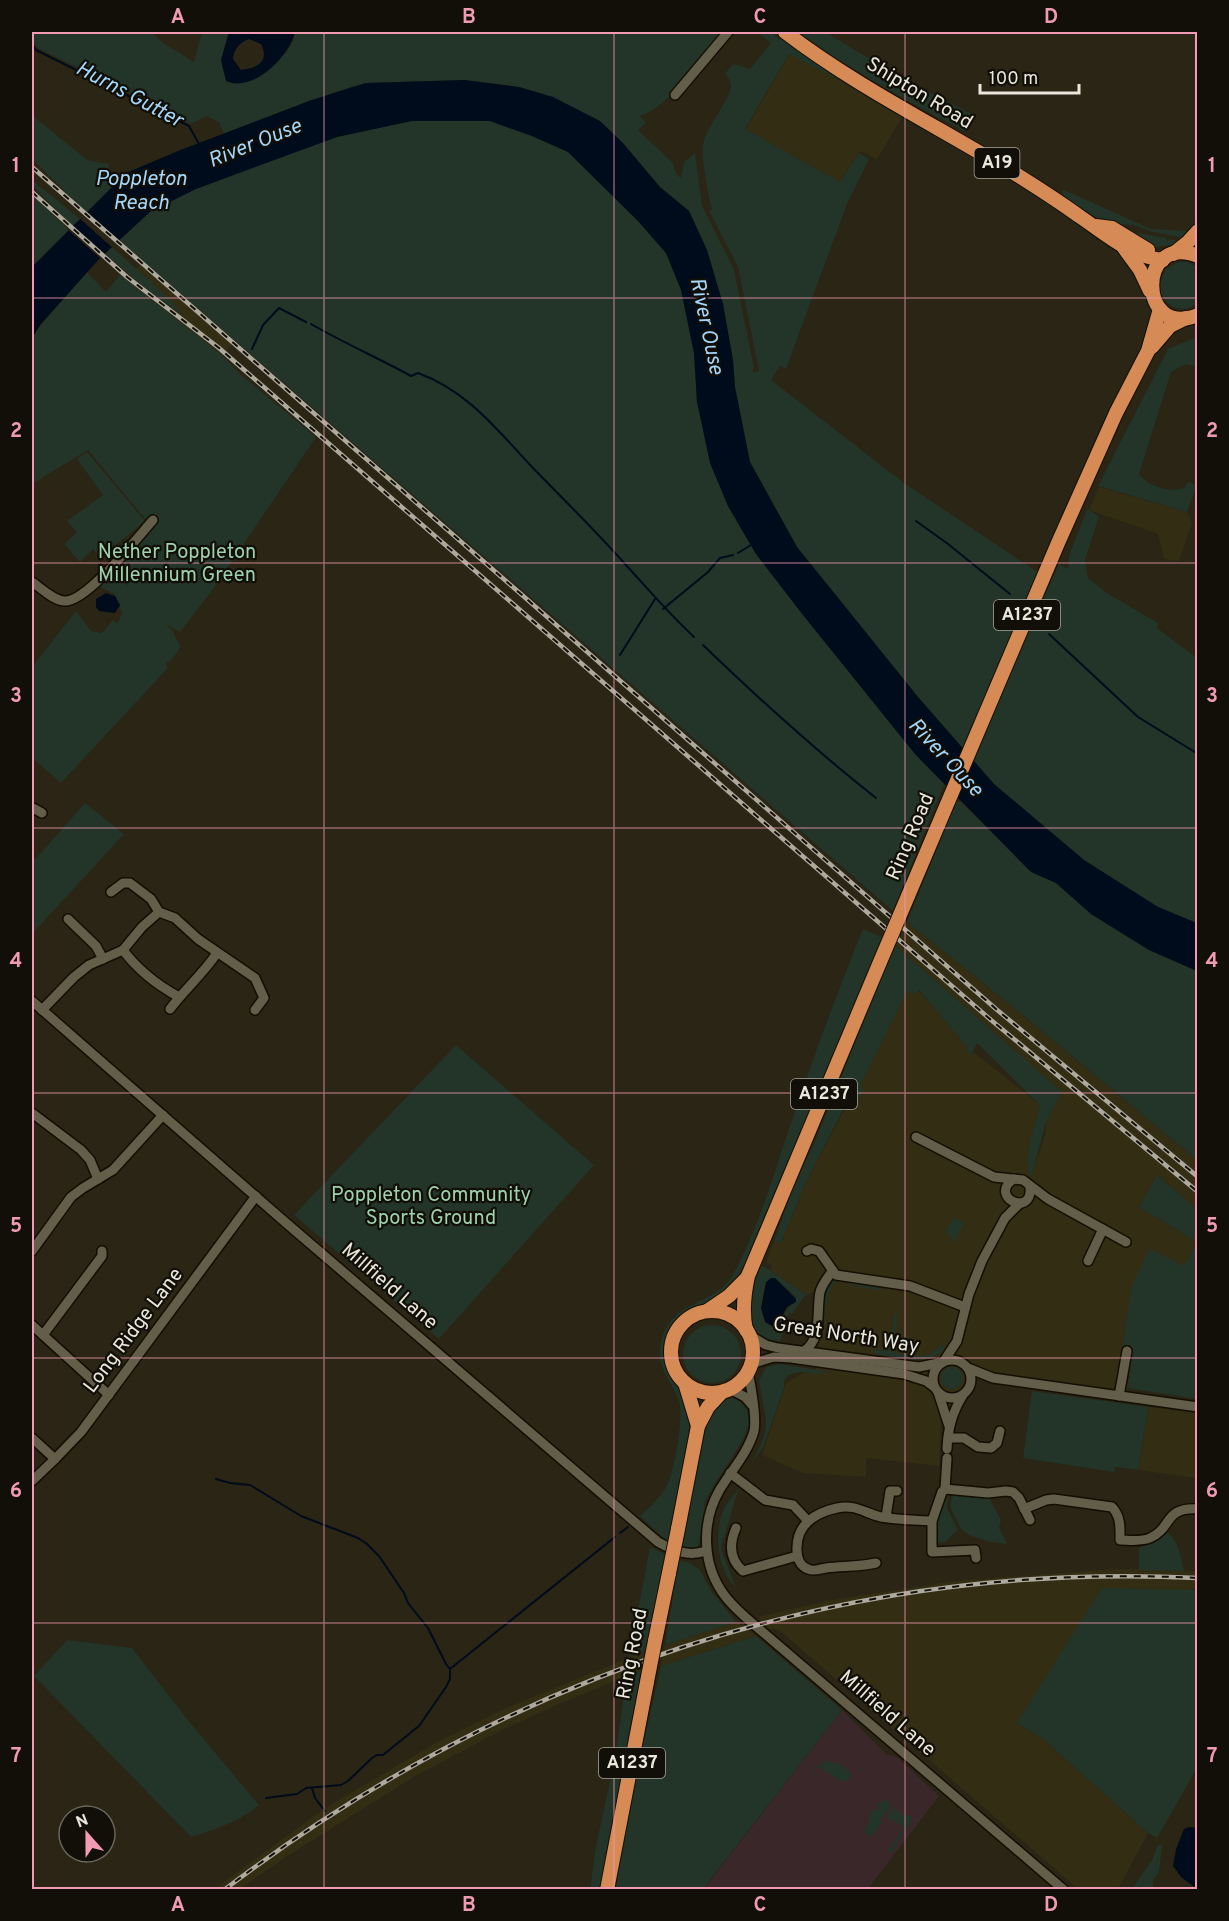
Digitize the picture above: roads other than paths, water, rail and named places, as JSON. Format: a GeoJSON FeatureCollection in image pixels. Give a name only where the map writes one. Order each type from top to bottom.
{"type":"FeatureCollection","features":[{"type":"Feature","properties":{"kind":"highway","name":"Shipton Road"},"geometry":{"type":"LineString","coordinates":[[785,32],[854,78],[1023,178],[1124,248],[1144,256],[1173,254]]}},
{"type":"Feature","properties":{"kind":"highway"},"geometry":{"type":"LineString","coordinates":[[1094,226],[1113,228],[1140,246],[1151,250],[1173,254],[1188,253],[1197,256]]}},
{"type":"Feature","properties":{"kind":"highway"},"geometry":{"type":"LineString","coordinates":[[1131,383],[1133,361],[1152,313],[1148,287],[1154,271],[1197,231]]}},
{"type":"Feature","properties":{"kind":"highway","name":"Shipton Road"},"geometry":{"type":"LineString","coordinates":[[1124,248],[1160,309]]}},
{"type":"Feature","properties":{"kind":"highway"},"geometry":{"type":"LineString","coordinates":[[1160,309],[1172,316],[1192,316]]}},
{"type":"Feature","properties":{"kind":"highway","name":"Ring Road"},"geometry":{"type":"LineString","coordinates":[[748,1332],[744,1320],[744,1305],[748,1276],[1006,663],[1131,383],[1148,351],[1160,309]]}},
{"type":"Feature","properties":{"kind":"highway","name":"Ring Road"},"geometry":{"type":"LineString","coordinates":[[1148,351],[1170,326],[1192,316]]}},
{"type":"Feature","properties":{"kind":"highway","name":"Ring Road"},"geometry":{"type":"LineString","coordinates":[[707,1311],[729,1296],[748,1276]]}},
{"type":"Feature","properties":{"kind":"highway"},"geometry":{"type":"LineString","coordinates":[[707,1311],[730,1315],[748,1332]]}},
{"type":"Feature","properties":{"kind":"highway","name":"A1237"},"geometry":{"type":"LineString","coordinates":[[685,1383],[675,1370],[672,1361],[674,1336],[678,1328],[691,1317],[707,1311]]}},
{"type":"Feature","properties":{"kind":"highway","name":"A1237"},"geometry":{"type":"LineString","coordinates":[[726,1390],[741,1381],[749,1368],[753,1354],[748,1332]]}},
{"type":"Feature","properties":{"kind":"highway"},"geometry":{"type":"LineString","coordinates":[[685,1383],[707,1393],[726,1390]]}},
{"type":"Feature","properties":{"kind":"highway","name":"Ring Road"},"geometry":{"type":"LineString","coordinates":[[685,1383],[698,1426]]}},
{"type":"Feature","properties":{"kind":"highway","name":"Ring Road"},"geometry":{"type":"LineString","coordinates":[[607,1890],[698,1426],[708,1407],[726,1390]]}},
{"type":"Feature","properties":{"kind":"street"},"geometry":{"type":"LineString","coordinates":[[675,95],[728,32]]}},
{"type":"Feature","properties":{"kind":"street"},"geometry":{"type":"LineString","coordinates":[[32,582],[62,601],[74,600],[98,582],[153,520]]}},
{"type":"Feature","properties":{"kind":"street"},"geometry":{"type":"LineString","coordinates":[[111,892],[123,883],[130,883],[151,899],[159,912],[175,918],[198,939],[255,978],[264,998],[274,1002]]}},
{"type":"Feature","properties":{"kind":"street"},"geometry":{"type":"LineString","coordinates":[[42,1010],[89,965],[123,950],[142,927],[159,912]]}},
{"type":"Feature","properties":{"kind":"street"},"geometry":{"type":"LineString","coordinates":[[68,919],[96,946],[103,959]]}},
{"type":"Feature","properties":{"kind":"street"},"geometry":{"type":"LineString","coordinates":[[123,950],[130,960],[161,987],[179,997]]}},
{"type":"Feature","properties":{"kind":"street"},"geometry":{"type":"LineString","coordinates":[[171,1009],[179,997],[205,971],[217,953]]}},
{"type":"Feature","properties":{"kind":"street"},"geometry":{"type":"LineString","coordinates":[[255,1010],[264,998]]}},
{"type":"Feature","properties":{"kind":"street","name":"Millfield Lane"},"geometry":{"type":"LineString","coordinates":[[32,1001],[658,1542],[684,1554],[706,1551]]}},
{"type":"Feature","properties":{"kind":"street"},"geometry":{"type":"LineString","coordinates":[[32,1113],[81,1150],[90,1160],[98,1179]]}},
{"type":"Feature","properties":{"kind":"street"},"geometry":{"type":"LineString","coordinates":[[32,1251],[71,1197],[122,1161],[163,1115]]}},
{"type":"Feature","properties":{"kind":"street"},"geometry":{"type":"LineString","coordinates":[[916,1137],[994,1177],[1023,1180],[1048,1200],[1126,1242]]}},
{"type":"Feature","properties":{"kind":"street"},"geometry":{"type":"LineString","coordinates":[[994,1177],[1012,1202],[1048,1200]]}},
{"type":"Feature","properties":{"kind":"street"},"geometry":{"type":"LineString","coordinates":[[1005,1218],[1007,1185],[1014,1179]]}},
{"type":"Feature","properties":{"kind":"street"},"geometry":{"type":"LineString","coordinates":[[949,1426],[933,1374],[957,1341],[965,1307],[977,1273],[1005,1218],[1030,1194],[1030,1187]]}},
{"type":"Feature","properties":{"kind":"street","name":"Long Ridge Lane"},"geometry":{"type":"LineString","coordinates":[[32,1481],[81,1431],[256,1196]]}},
{"type":"Feature","properties":{"kind":"street"},"geometry":{"type":"LineString","coordinates":[[1088,1261],[1103,1229]]}},
{"type":"Feature","properties":{"kind":"street"},"geometry":{"type":"LineString","coordinates":[[807,1251],[811,1249],[819,1251],[836,1275],[910,1286],[965,1307]]}},
{"type":"Feature","properties":{"kind":"street"},"geometry":{"type":"LineString","coordinates":[[43,1335],[102,1256],[102,1251]]}},
{"type":"Feature","properties":{"kind":"street"},"geometry":{"type":"LineString","coordinates":[[804,1351],[814,1342],[820,1293],[832,1271]]}},
{"type":"Feature","properties":{"kind":"street"},"geometry":{"type":"LineString","coordinates":[[32,1325],[109,1395]]}},
{"type":"Feature","properties":{"kind":"street","name":"Great North Way"},"geometry":{"type":"LineString","coordinates":[[748,1332],[766,1344],[804,1351],[919,1367],[942,1362]]}},
{"type":"Feature","properties":{"kind":"street"},"geometry":{"type":"LineString","coordinates":[[957,1341],[971,1375],[970,1387]]}},
{"type":"Feature","properties":{"kind":"street"},"geometry":{"type":"LineString","coordinates":[[1119,1396],[1127,1350]]}},
{"type":"Feature","properties":{"kind":"street","name":"Great North Way"},"geometry":{"type":"LineString","coordinates":[[749,1368],[774,1357],[790,1358],[903,1374],[926,1381],[936,1389]]}},
{"type":"Feature","properties":{"kind":"street"},"geometry":{"type":"LineString","coordinates":[[942,1362],[955,1359],[993,1378],[1197,1407]]}},
{"type":"Feature","properties":{"kind":"street","name":"Millfield Lane"},"geometry":{"type":"LineString","coordinates":[[749,1368],[753,1393],[754,1430],[715,1498],[708,1516],[706,1551],[714,1576],[724,1594],[748,1619],[1064,1890]]}},
{"type":"Feature","properties":{"kind":"street"},"geometry":{"type":"LineString","coordinates":[[976,1558],[975,1550],[932,1552],[932,1521],[942,1491],[945,1489],[949,1426],[955,1409],[970,1387],[993,1378]]}},
{"type":"Feature","properties":{"kind":"street"},"geometry":{"type":"LineString","coordinates":[[936,1389],[952,1398],[963,1395]]}},
{"type":"Feature","properties":{"kind":"street"},"geometry":{"type":"LineString","coordinates":[[726,1390],[745,1397],[752,1405]]}},
{"type":"Feature","properties":{"kind":"street"},"geometry":{"type":"LineString","coordinates":[[948,1438],[964,1438],[978,1447],[991,1448],[997,1443],[1000,1431]]}},
{"type":"Feature","properties":{"kind":"street"},"geometry":{"type":"LineString","coordinates":[[32,1438],[55,1459]]}},
{"type":"Feature","properties":{"kind":"street"},"geometry":{"type":"LineString","coordinates":[[730,1473],[765,1500],[793,1505],[808,1521]]}},
{"type":"Feature","properties":{"kind":"street"},"geometry":{"type":"LineString","coordinates":[[945,1489],[988,1493],[1013,1492],[1019,1498],[1030,1520]]}},
{"type":"Feature","properties":{"kind":"street"},"geometry":{"type":"LineString","coordinates":[[886,1517],[890,1491],[897,1491]]}},
{"type":"Feature","properties":{"kind":"street"},"geometry":{"type":"LineString","coordinates":[[1024,1509],[1054,1499],[1112,1507],[1118,1514],[1120,1522],[1120,1540],[1151,1538],[1175,1512],[1183,1509],[1197,1509]]}},
{"type":"Feature","properties":{"kind":"street"},"geometry":{"type":"LineString","coordinates":[[873,1560],[811,1570],[803,1566],[797,1556],[797,1535],[808,1521],[837,1508],[860,1508],[878,1516],[932,1521]]}},
{"type":"Feature","properties":{"kind":"street"},"geometry":{"type":"LineString","coordinates":[[736,1528],[731,1548],[733,1559],[743,1570],[797,1556]]}},
{"type":"Feature","properties":{"kind":"water"},"geometry":{"type":"Polygon","coordinates":[[[229,32],[295,32],[278,62],[247,82],[226,81],[221,60],[229,32]],[[249,39],[238,47],[233,59],[241,70],[257,66],[263,60],[261,44],[249,39]]]}},
{"type":"Feature","properties":{"kind":"water"},"geometry":{"type":"Polygon","coordinates":[[[464,80],[519,87],[553,97],[600,121],[622,142],[660,187],[689,211],[707,250],[723,304],[733,360],[735,387],[750,462],[797,547],[918,697],[994,784],[1084,860],[1158,907],[1197,923],[1197,971],[1149,950],[1091,914],[1056,883],[1031,872],[915,754],[756,554],[728,506],[710,463],[697,402],[694,353],[681,290],[666,253],[638,221],[568,152],[490,121],[412,121],[337,137],[196,189],[151,211],[100,258],[41,324],[32,338],[32,267],[126,173],[309,101],[366,83],[464,80]]]}},
{"type":"Feature","properties":{"kind":"water"},"geometry":{"type":"Polygon","coordinates":[[[106,593],[115,596],[120,605],[115,613],[99,611],[96,607],[96,599],[106,593]]]}},
{"type":"Feature","properties":{"kind":"water"},"geometry":{"type":"Polygon","coordinates":[[[775,1278],[796,1299],[796,1302],[787,1307],[777,1325],[772,1326],[765,1322],[761,1308],[766,1282],[775,1278]]]}},
{"type":"Feature","properties":{"kind":"water"},"geometry":{"type":"Polygon","coordinates":[[[1197,1828],[1197,1889],[1181,1877],[1173,1866],[1176,1849],[1184,1829],[1197,1828]]]}},
{"type":"Feature","properties":{"kind":"waterway","name":"Hurns Gutter"},"geometry":{"type":"LineString","coordinates":[[32,44],[36,50],[189,126],[200,146]]}},
{"type":"Feature","properties":{"kind":"waterway"},"geometry":{"type":"LineString","coordinates":[[252,349],[263,325],[279,308],[306,322]]}},
{"type":"Feature","properties":{"kind":"waterway"},"geometry":{"type":"LineString","coordinates":[[311,324],[411,376],[418,373],[436,381],[467,401],[494,426],[694,637]]}},
{"type":"Feature","properties":{"kind":"waterway"},"geometry":{"type":"LineString","coordinates":[[916,521],[1010,594]]}},
{"type":"Feature","properties":{"kind":"waterway"},"geometry":{"type":"LineString","coordinates":[[738,553],[754,543]]}},
{"type":"Feature","properties":{"kind":"waterway"},"geometry":{"type":"LineString","coordinates":[[663,609],[708,572],[720,558],[733,555]]}},
{"type":"Feature","properties":{"kind":"waterway"},"geometry":{"type":"LineString","coordinates":[[620,655],[655,599]]}},
{"type":"Feature","properties":{"kind":"waterway"},"geometry":{"type":"LineString","coordinates":[[1049,634],[1138,717],[1198,754]]}},
{"type":"Feature","properties":{"kind":"waterway"},"geometry":{"type":"LineString","coordinates":[[703,645],[787,723],[876,798]]}},
{"type":"Feature","properties":{"kind":"waterway"},"geometry":{"type":"LineString","coordinates":[[216,1479],[250,1485],[301,1516],[358,1538],[367,1544],[379,1556],[404,1593],[408,1603],[428,1628],[450,1669]]}},
{"type":"Feature","properties":{"kind":"waterway"},"geometry":{"type":"LineString","coordinates":[[620,1533],[628,1527]]}},
{"type":"Feature","properties":{"kind":"waterway"},"geometry":{"type":"LineString","coordinates":[[266,1798],[297,1794],[306,1788],[341,1785],[372,1758],[383,1755],[419,1726],[446,1687],[450,1679],[450,1669],[615,1537]]}},
{"type":"Feature","properties":{"kind":"waterway"},"geometry":{"type":"LineString","coordinates":[[312,1788],[315,1798],[325,1811]]}},
{"type":"Feature","properties":{"kind":"railway"},"geometry":{"type":"LineString","coordinates":[[32,167],[996,1009],[1198,1177]]}},
{"type":"Feature","properties":{"kind":"railway"},"geometry":{"type":"LineString","coordinates":[[32,192],[127,277],[219,348],[991,1020],[1198,1192]]}},
{"type":"Feature","properties":{"kind":"railway"},"geometry":{"type":"LineString","coordinates":[[224,1890],[332,1814],[445,1748],[562,1692],[683,1647],[808,1612],[936,1589],[1066,1577],[1198,1578]]}},
{"type":"Feature","properties":{"kind":"water label","name":"River Ouse"},"geometry":{"type":"Point","coordinates":[255,144]}},
{"type":"Feature","properties":{"kind":"water label","name":"Poppleton Reach"},"geometry":{"type":"Point","coordinates":[141,191]}},
{"type":"Feature","properties":{"kind":"water label","name":"River Ouse"},"geometry":{"type":"Point","coordinates":[706,326]}},
{"type":"Feature","properties":{"kind":"water label","name":"River Ouse"},"geometry":{"type":"Point","coordinates":[945,758]}},
{"type":"Feature","properties":{"kind":"park label","name":"Nether Poppleton Millennium Green"},"geometry":{"type":"Point","coordinates":[177,564]}},
{"type":"Feature","properties":{"kind":"park label","name":"Poppleton Community Sports Ground"},"geometry":{"type":"Point","coordinates":[431,1208]}}]}
